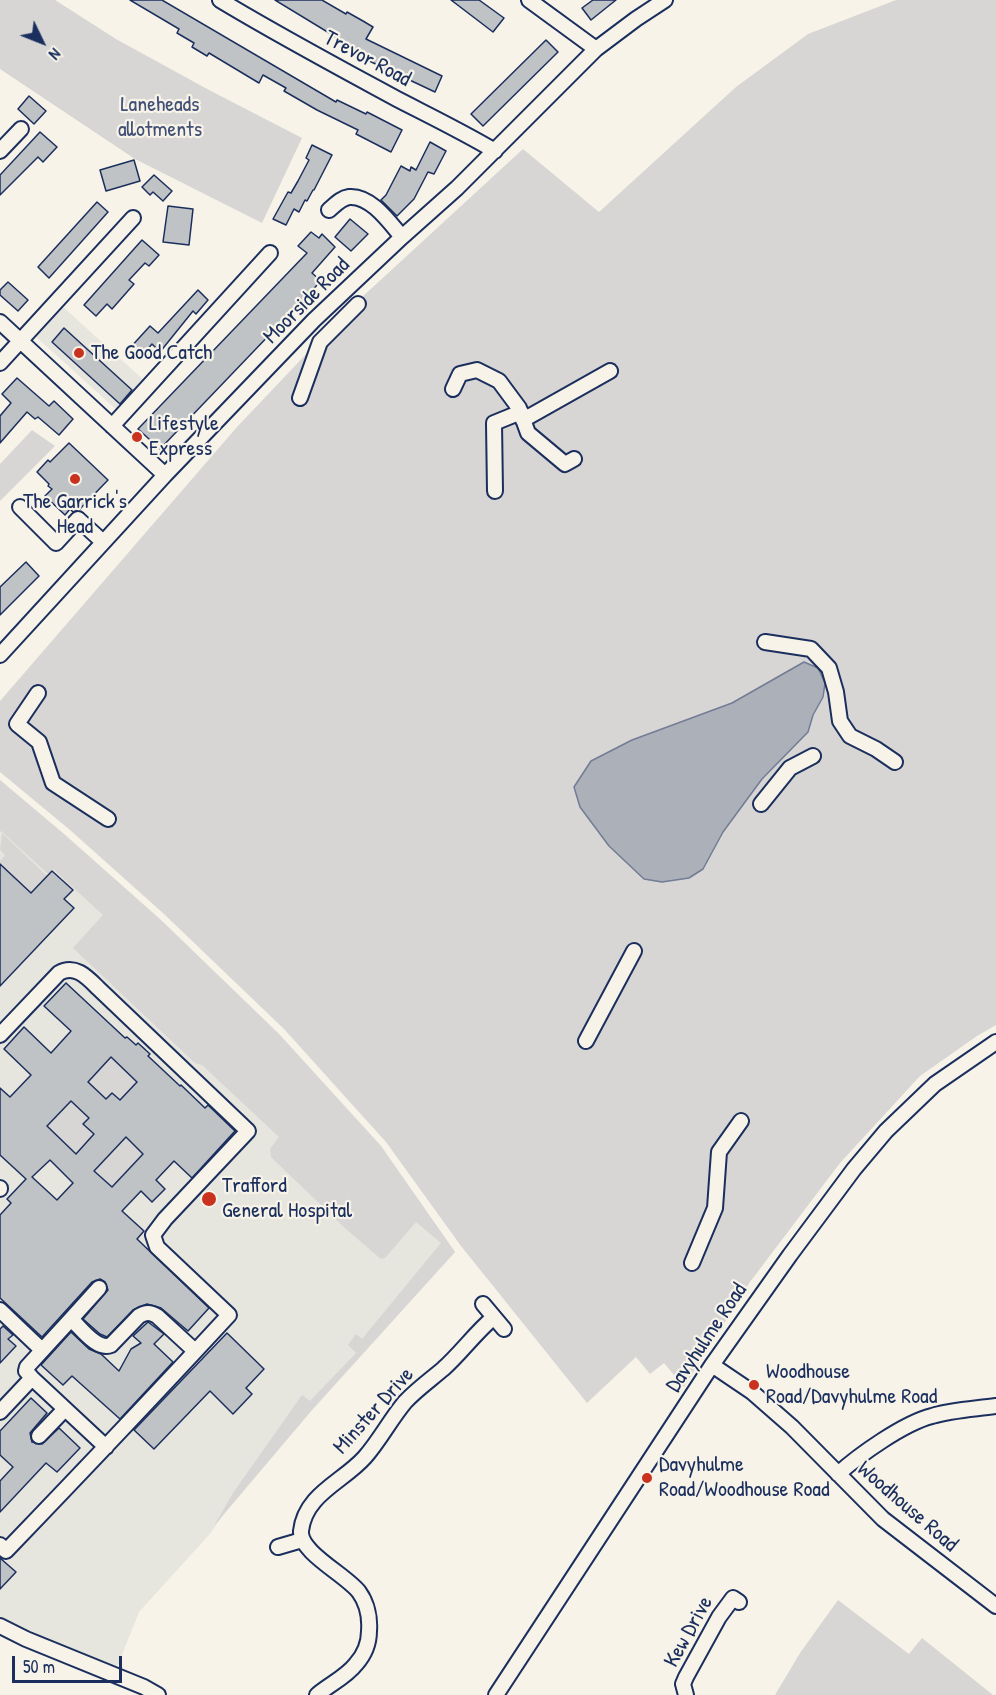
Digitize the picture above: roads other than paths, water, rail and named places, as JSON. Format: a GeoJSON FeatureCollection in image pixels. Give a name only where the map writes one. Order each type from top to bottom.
{"type":"FeatureCollection","features":[{"type":"Feature","properties":{"kind":"street","name":"Trevor Road"},"geometry":{"type":"LineString","coordinates":[[220,0],[275,33],[495,151]]}},
{"type":"Feature","properties":{"kind":"street"},"geometry":{"type":"LineString","coordinates":[[529,0],[596,49]]}},
{"type":"Feature","properties":{"kind":"street","name":"Moorside Road"},"geometry":{"type":"LineString","coordinates":[[0,655],[165,475],[314,320],[457,189],[596,49],[665,0]]}},
{"type":"Feature","properties":{"kind":"street"},"geometry":{"type":"LineString","coordinates":[[0,151],[21,129]]}},
{"type":"Feature","properties":{"kind":"street"},"geometry":{"type":"LineString","coordinates":[[328,210],[350,197],[361,200],[376,208],[402,237]]}},
{"type":"Feature","properties":{"kind":"street"},"geometry":{"type":"LineString","coordinates":[[0,363],[133,218]]}},
{"type":"Feature","properties":{"kind":"street"},"geometry":{"type":"LineString","coordinates":[[112,426],[270,253]]}},
{"type":"Feature","properties":{"kind":"street"},"geometry":{"type":"LineString","coordinates":[[300,398],[320,342],[358,304]]}},
{"type":"Feature","properties":{"kind":"street"},"geometry":{"type":"LineString","coordinates":[[0,322],[165,475]]}},
{"type":"Feature","properties":{"kind":"street"},"geometry":{"type":"LineString","coordinates":[[453,389],[460,374],[477,370],[499,381],[522,416],[528,433],[564,464],[574,459]]}},
{"type":"Feature","properties":{"kind":"street"},"geometry":{"type":"LineString","coordinates":[[495,491],[494,423],[522,416],[610,371]]}},
{"type":"Feature","properties":{"kind":"street"},"geometry":{"type":"LineString","coordinates":[[20,507],[56,543],[78,519],[103,542]]}},
{"type":"Feature","properties":{"kind":"street"},"geometry":{"type":"LineString","coordinates":[[765,642],[811,649],[829,668],[836,692],[840,721],[850,736],[876,749],[894,762]]}},
{"type":"Feature","properties":{"kind":"street"},"geometry":{"type":"LineString","coordinates":[[38,693],[17,724],[39,742],[53,783],[108,819]]}},
{"type":"Feature","properties":{"kind":"street"},"geometry":{"type":"LineString","coordinates":[[761,804],[790,768],[813,756]]}},
{"type":"Feature","properties":{"kind":"street"},"geometry":{"type":"LineString","coordinates":[[586,1041],[634,951]]}},
{"type":"Feature","properties":{"kind":"street"},"geometry":{"type":"LineString","coordinates":[[0,1035],[59,973],[70,969],[77,971],[93,983],[248,1131],[160,1224],[153,1235],[157,1247],[229,1315],[6,1551],[0,1545]]}},
{"type":"Feature","properties":{"kind":"street","name":"Davyhulme Road"},"geometry":{"type":"LineString","coordinates":[[496,1695],[712,1365],[854,1169],[886,1131],[935,1084],[996,1042]]}},
{"type":"Feature","properties":{"kind":"street"},"geometry":{"type":"LineString","coordinates":[[692,1263],[715,1208],[719,1152],[741,1121]]}},
{"type":"Feature","properties":{"kind":"street"},"geometry":{"type":"LineString","coordinates":[[99,1288],[27,1367],[26,1371],[106,1447]]}},
{"type":"Feature","properties":{"kind":"street"},"geometry":{"type":"LineString","coordinates":[[483,1304],[504,1329]]}},
{"type":"Feature","properties":{"kind":"street"},"geometry":{"type":"LineString","coordinates":[[0,1310],[42,1350]]}},
{"type":"Feature","properties":{"kind":"street"},"geometry":{"type":"LineString","coordinates":[[71,1319],[99,1345],[106,1347],[111,1345],[139,1316],[151,1312],[195,1352]]}},
{"type":"Feature","properties":{"kind":"street","name":"Minster Drive"},"geometry":{"type":"LineString","coordinates":[[302,1540],[302,1526],[311,1504],[365,1457],[407,1400],[443,1369],[494,1317]]}},
{"type":"Feature","properties":{"kind":"street","name":"Woodhouse Road"},"geometry":{"type":"LineString","coordinates":[[712,1365],[765,1403],[792,1426],[883,1520],[996,1606]]}},
{"type":"Feature","properties":{"kind":"street"},"geometry":{"type":"LineString","coordinates":[[0,1412],[32,1378]]}},
{"type":"Feature","properties":{"kind":"street"},"geometry":{"type":"LineString","coordinates":[[838,1474],[858,1458],[920,1420],[996,1406]]}},
{"type":"Feature","properties":{"kind":"street"},"geometry":{"type":"LineString","coordinates":[[39,1436],[65,1409]]}},
{"type":"Feature","properties":{"kind":"street"},"geometry":{"type":"LineString","coordinates":[[278,1547],[302,1540],[309,1550],[359,1593],[368,1613],[370,1626],[367,1644],[358,1662],[350,1671],[317,1695]]}},
{"type":"Feature","properties":{"kind":"street","name":"Kew Drive"},"geometry":{"type":"LineString","coordinates":[[686,1695],[684,1690],[686,1677],[719,1617],[733,1598],[739,1602]]}},
{"type":"Feature","properties":{"kind":"street"},"geometry":{"type":"LineString","coordinates":[[0,1626],[158,1695]]}},
{"type":"Feature","properties":{"kind":"place","name":"The Good Catch"},"geometry":{"type":"Point","coordinates":[79,353]}},
{"type":"Feature","properties":{"kind":"place","name":"Lifestyle Express"},"geometry":{"type":"Point","coordinates":[137,437]}},
{"type":"Feature","properties":{"kind":"place","name":"The Garrick's Head"},"geometry":{"type":"Point","coordinates":[75,479]}},
{"type":"Feature","properties":{"kind":"place","name":"Trafford General Hospital"},"geometry":{"type":"Point","coordinates":[209,1199]}},
{"type":"Feature","properties":{"kind":"place","name":"Woodhouse Road/Davyhulme Road"},"geometry":{"type":"Point","coordinates":[754,1385]}},
{"type":"Feature","properties":{"kind":"place","name":"Davyhulme Road/Woodhouse Road"},"geometry":{"type":"Point","coordinates":[647,1478]}},
{"type":"Feature","properties":{"kind":"park label","name":"Laneheads allotments"},"geometry":{"type":"Point","coordinates":[160,118]}}]}
